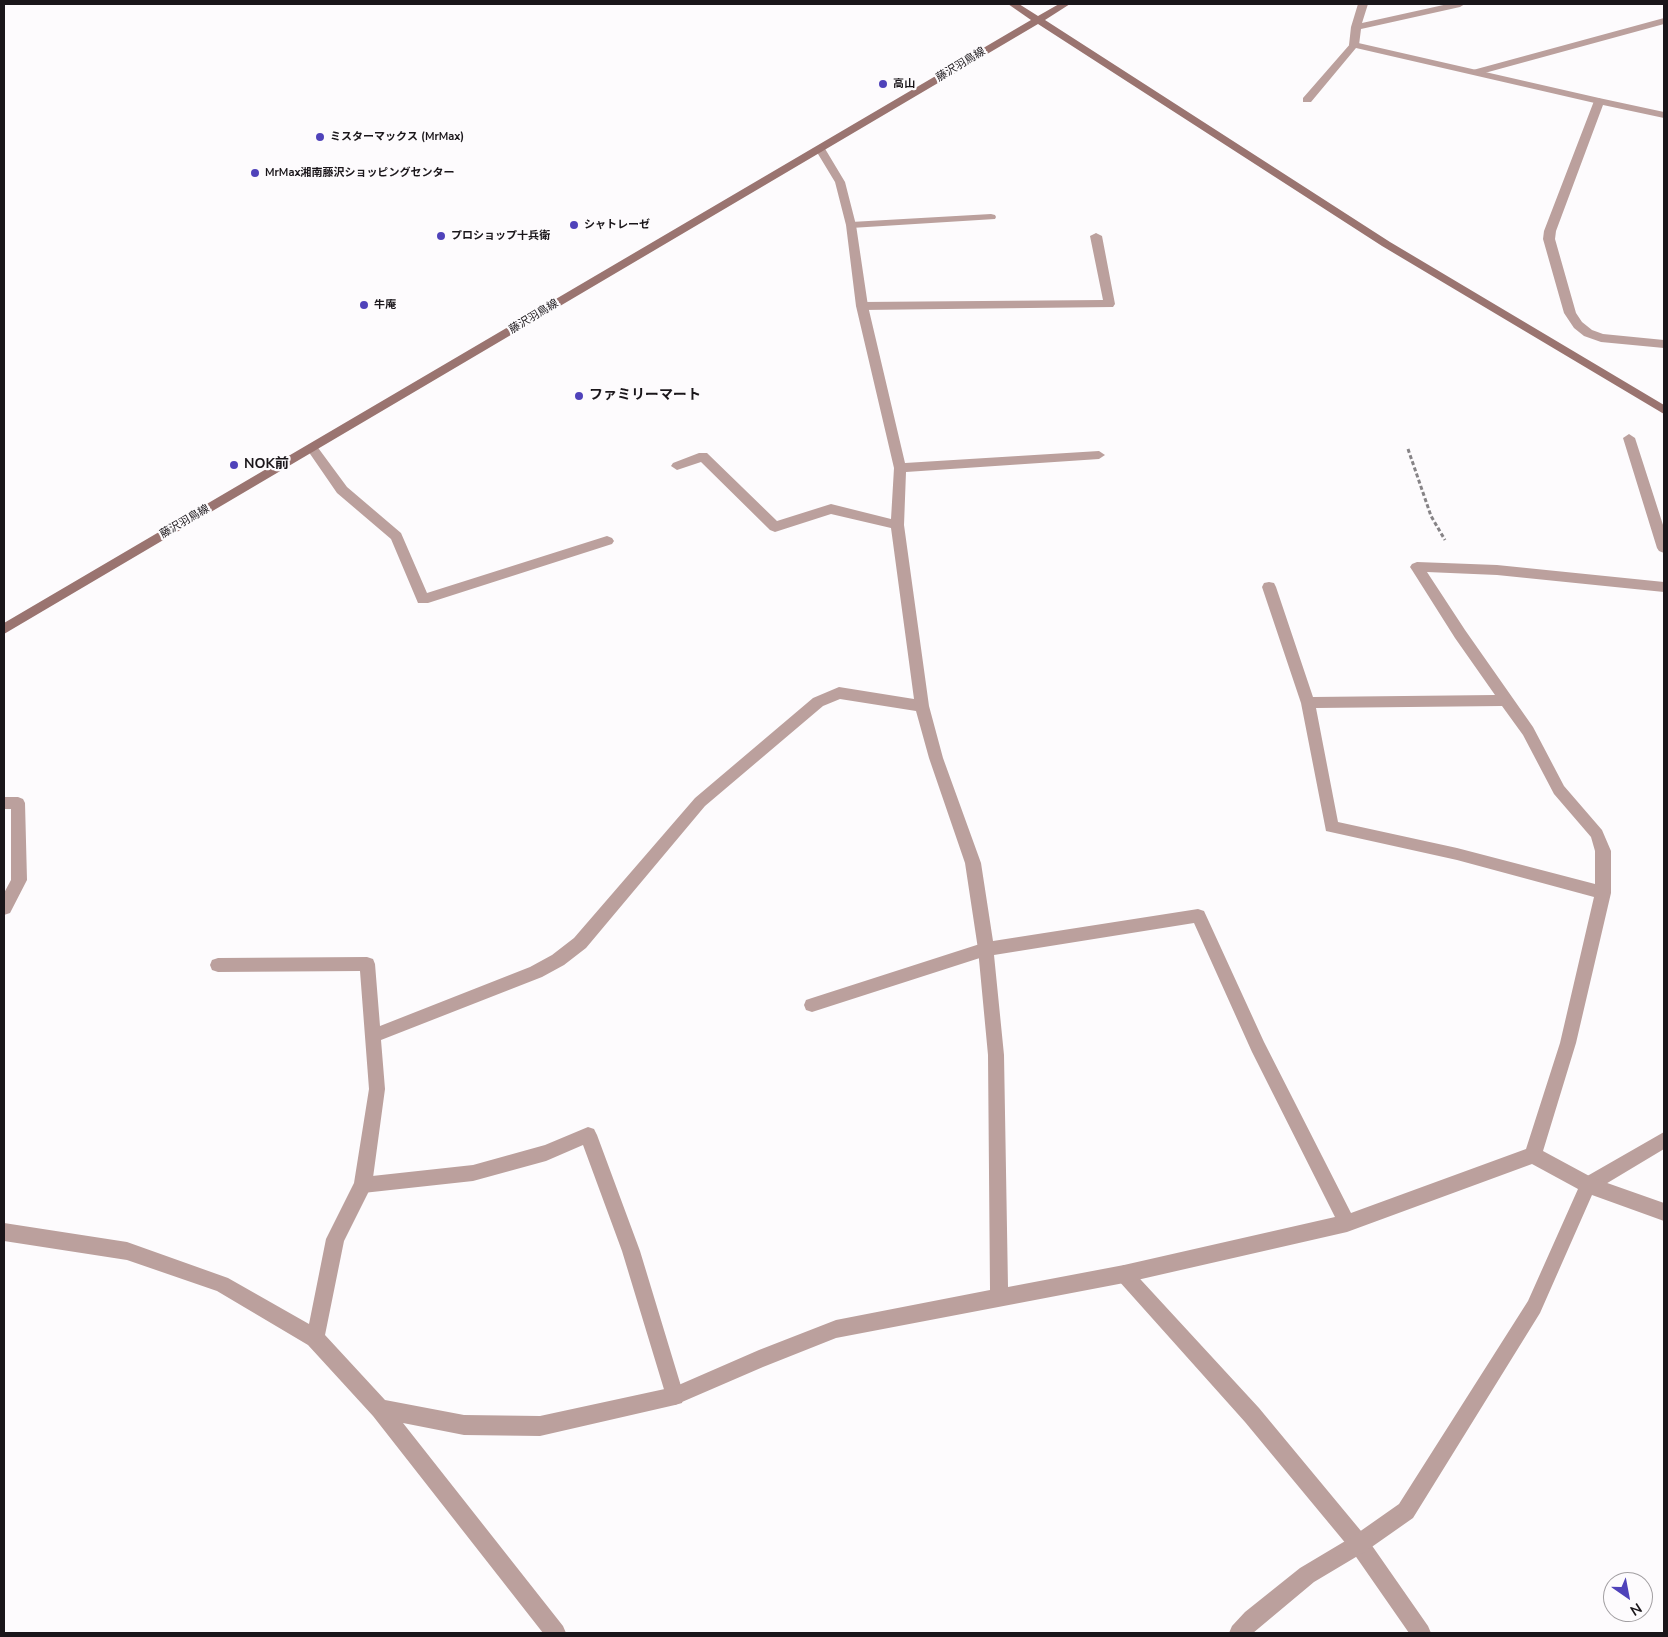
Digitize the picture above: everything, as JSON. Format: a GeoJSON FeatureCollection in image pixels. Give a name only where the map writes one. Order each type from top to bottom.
{"type":"FeatureCollection","features":[{"type":"Feature","properties":{"kind":"street"},"geometry":{"type":"LineString","coordinates":[[1013,4],[1386,244],[1664,410]]}},
{"type":"Feature","properties":{"kind":"street","name":"藤沢羽鳥線"},"geometry":{"type":"LineString","coordinates":[[4,629],[1065,4]]}},
{"type":"Feature","properties":{"kind":"street"},"geometry":{"type":"LineString","coordinates":[[1307,100],[1354,45],[1356,27],[1363,4]]}},
{"type":"Feature","properties":{"kind":"street"},"geometry":{"type":"LineString","coordinates":[[1356,27],[1460,4]]}},
{"type":"Feature","properties":{"kind":"street"},"geometry":{"type":"LineString","coordinates":[[1477,72],[1664,21]]}},
{"type":"Feature","properties":{"kind":"street"},"geometry":{"type":"LineString","coordinates":[[1354,45],[1664,115]]}},
{"type":"Feature","properties":{"kind":"street"},"geometry":{"type":"LineString","coordinates":[[1599,101],[1550,231],[1550,239],[1570,313],[1578,325],[1588,333],[1600,338],[1664,344]]}},
{"type":"Feature","properties":{"kind":"street"},"geometry":{"type":"LineString","coordinates":[[1640,109],[1664,103]]}},
{"type":"Feature","properties":{"kind":"street"},"geometry":{"type":"LineString","coordinates":[[820,148],[840,182],[851,224],[862,306],[900,468],[897,525],[922,706],[936,758],[973,863],[986,948],[996,1055],[999,1298]]}},
{"type":"Feature","properties":{"kind":"street"},"geometry":{"type":"LineString","coordinates":[[851,224],[991,217]]}},
{"type":"Feature","properties":{"kind":"street"},"geometry":{"type":"LineString","coordinates":[[862,306],[1109,304],[1096,236]]}},
{"type":"Feature","properties":{"kind":"street"},"geometry":{"type":"LineString","coordinates":[[1630,438],[1664,548]]}},
{"type":"Feature","properties":{"kind":"street"},"geometry":{"type":"LineString","coordinates":[[312,448],[342,490],[396,536],[423,599],[607,541]]}},
{"type":"Feature","properties":{"kind":"street"},"geometry":{"type":"LineString","coordinates":[[900,468],[1099,455]]}},
{"type":"Feature","properties":{"kind":"street"},"geometry":{"type":"LineString","coordinates":[[677,466],[703,456],[775,526],[831,509],[897,525]]}},
{"type":"Feature","properties":{"kind":"street"},"geometry":{"type":"LineString","coordinates":[[1533,1155],[1568,1043],[1604,893],[1604,851],[1597,834],[1559,790],[1528,731],[1460,634],[1417,566],[1496,570],[1664,588]]}},
{"type":"Feature","properties":{"kind":"street"},"geometry":{"type":"LineString","coordinates":[[1269,587],[1308,703],[1331,827],[1457,854],[1604,893]]}},
{"type":"Feature","properties":{"kind":"street"},"geometry":{"type":"LineString","coordinates":[[372,1036],[536,972],[558,960],[580,943],[700,802],[818,702],[839,693],[922,706]]}},
{"type":"Feature","properties":{"kind":"street"},"geometry":{"type":"LineString","coordinates":[[1308,703],[1507,700]]}},
{"type":"Feature","properties":{"kind":"street"},"geometry":{"type":"LineString","coordinates":[[4,803],[18,803],[19,880],[4,908]]}},
{"type":"Feature","properties":{"kind":"street"},"geometry":{"type":"LineString","coordinates":[[812,1005],[986,948],[1198,916],[1258,1047],[1347,1223]]}},
{"type":"Feature","properties":{"kind":"street"},"geometry":{"type":"LineString","coordinates":[[218,964],[367,964],[377,1089],[363,1184],[335,1239],[315,1338]]}},
{"type":"Feature","properties":{"kind":"street"},"geometry":{"type":"LineString","coordinates":[[363,1184],[473,1173],[546,1153],[588,1135],[631,1251],[674,1396]]}},
{"type":"Feature","properties":{"kind":"street"},"geometry":{"type":"LineString","coordinates":[[1239,1633],[1252,1619],[1306,1574],[1359,1544],[1406,1511],[1534,1307],[1588,1184],[1664,1140]]}},
{"type":"Feature","properties":{"kind":"street"},"geometry":{"type":"LineString","coordinates":[[380,1409],[464,1424],[540,1426],[674,1396],[758,1359],[836,1329],[1124,1274],[1347,1223],[1533,1155],[1588,1184],[1664,1212]]}},
{"type":"Feature","properties":{"kind":"street"},"geometry":{"type":"LineString","coordinates":[[4,1232],[135,1254],[222,1284],[315,1338],[380,1409],[556,1633]]}},
{"type":"Feature","properties":{"kind":"street"},"geometry":{"type":"LineString","coordinates":[[1124,1274],[1252,1415],[1359,1544],[1421,1633]]}},
{"type":"Feature","properties":{"kind":"path"},"geometry":{"type":"LineString","coordinates":[[1408,449],[1431,516],[1461,568]]}},
{"type":"Feature","properties":{"kind":"place","name":"高山"},"geometry":{"type":"Point","coordinates":[883,84]}},
{"type":"Feature","properties":{"kind":"place","name":"ミスターマックス (MrMax)"},"geometry":{"type":"Point","coordinates":[320,137]}},
{"type":"Feature","properties":{"kind":"place","name":"MrMax湘南藤沢ショッピングセンター"},"geometry":{"type":"Point","coordinates":[255,173]}},
{"type":"Feature","properties":{"kind":"place","name":"シャトレーゼ"},"geometry":{"type":"Point","coordinates":[574,225]}},
{"type":"Feature","properties":{"kind":"place","name":"プロショップ十兵衛"},"geometry":{"type":"Point","coordinates":[441,236]}},
{"type":"Feature","properties":{"kind":"place","name":"牛庵"},"geometry":{"type":"Point","coordinates":[364,305]}},
{"type":"Feature","properties":{"kind":"place","name":"ファミリーマート"},"geometry":{"type":"Point","coordinates":[579,396]}},
{"type":"Feature","properties":{"kind":"place","name":"NOK前"},"geometry":{"type":"Point","coordinates":[234,465]}}]}
